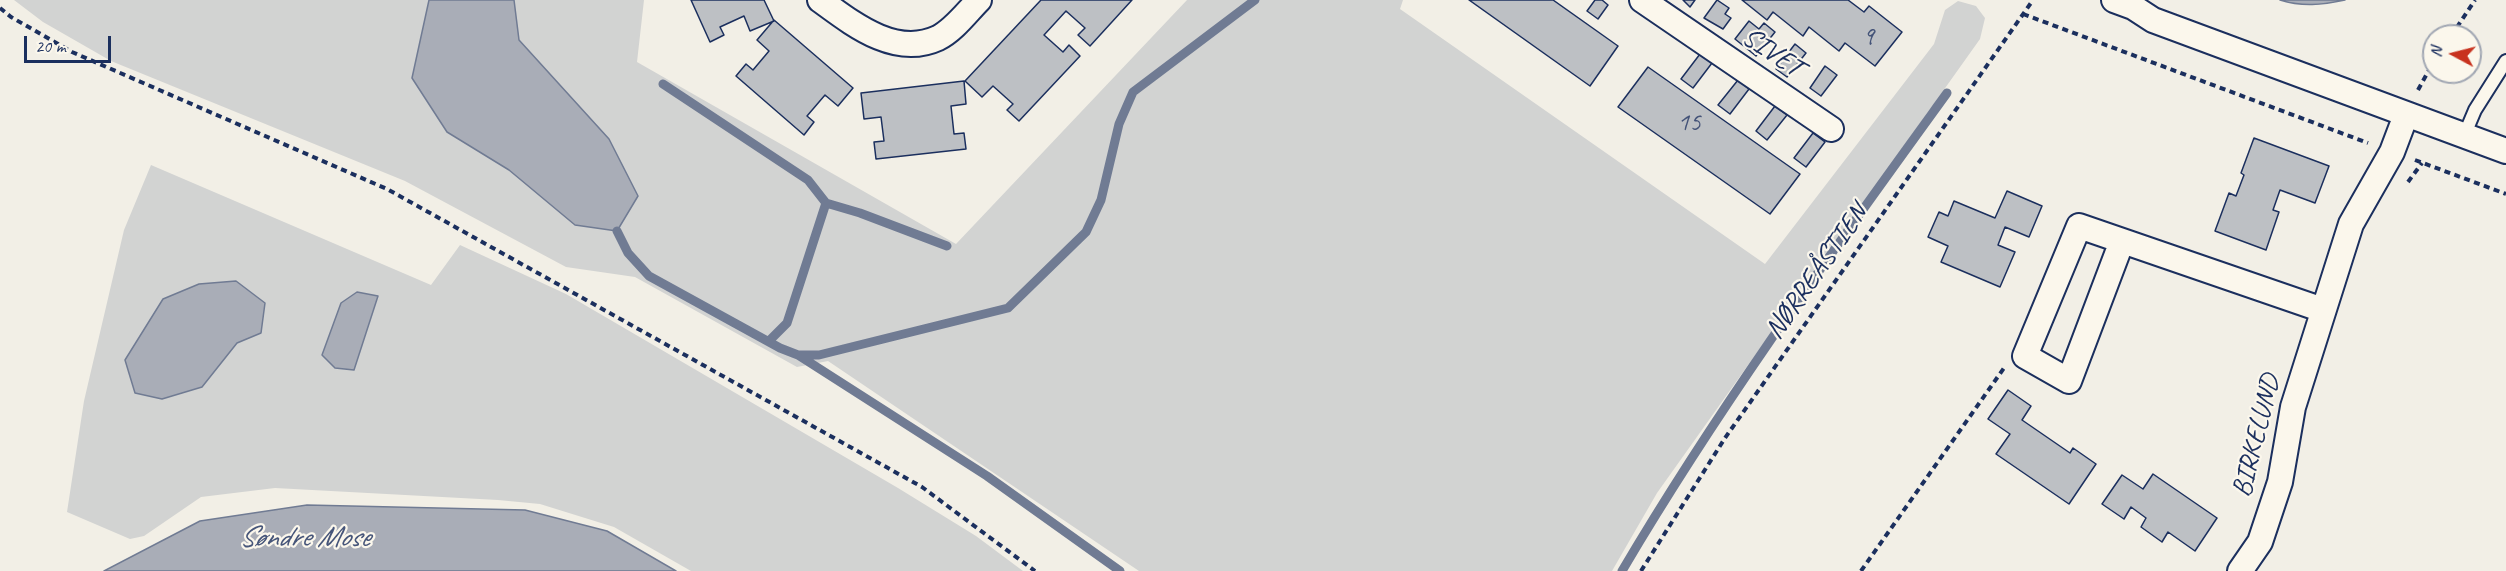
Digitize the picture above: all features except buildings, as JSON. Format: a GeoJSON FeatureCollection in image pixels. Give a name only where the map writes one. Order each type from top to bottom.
{"type":"FeatureCollection","features":[{"type":"Feature","properties":{"kind":"street"},"geometry":{"type":"LineString","coordinates":[[820,0],[879,39],[911,43],[938,38],[979,0]]}},
{"type":"Feature","properties":{"kind":"street"},"geometry":{"type":"LineString","coordinates":[[2114,0],[2133,7],[2153,20],[2506,151]]}},
{"type":"Feature","properties":{"kind":"street","name":"SIVET"},"geometry":{"type":"LineString","coordinates":[[1649,2],[1832,129]]}},
{"type":"Feature","properties":{"kind":"street","name":"BIRKELUND"},"geometry":{"type":"LineString","coordinates":[[2240,571],[2260,542],[2280,482],[2293,408],[2351,224],[2392,152],[2406,115]]}},
{"type":"Feature","properties":{"kind":"street"},"geometry":{"type":"LineString","coordinates":[[2122,241],[2069,381],[2025,356],[2079,226],[2323,310]]}},
{"type":"Feature","properties":{"kind":"lane"},"geometry":{"type":"LineString","coordinates":[[2464,135],[2475,110],[2506,61]]}},
{"type":"Feature","properties":{"kind":"path","name":"NØRREÅSTIEN"},"geometry":{"type":"LineString","coordinates":[[1641,571],[1725,438],[2032,0]]}},
{"type":"Feature","properties":{"kind":"path"},"geometry":{"type":"LineString","coordinates":[[2459,24],[2475,0]]}},
{"type":"Feature","properties":{"kind":"path"},"geometry":{"type":"LineString","coordinates":[[0,8],[11,17],[72,52],[387,189],[922,487],[1035,571]]}},
{"type":"Feature","properties":{"kind":"path"},"geometry":{"type":"LineString","coordinates":[[2023,14],[2506,194]]}},
{"type":"Feature","properties":{"kind":"path"},"geometry":{"type":"LineString","coordinates":[[2404,188],[2422,163]]}},
{"type":"Feature","properties":{"kind":"path"},"geometry":{"type":"LineString","coordinates":[[1861,571],[2009,361],[2025,356]]}},
{"type":"Feature","properties":{"kind":"shaded area"},"geometry":{"type":"Polygon","coordinates":[[[14,0],[429,0],[412,78],[447,132],[509,170],[548,75],[519,40],[514,0],[644,0],[637,62],[956,244],[1187,0],[1403,0],[1400,9],[1765,264],[1934,44],[1945,10],[1958,1],[1976,6],[1985,18],[1980,39],[1657,493],[1612,571],[1139,571],[828,361],[797,367],[635,277],[566,267],[405,181],[111,61],[43,22],[14,0]]]}},
{"type":"Feature","properties":{"kind":"shaded area"},"geometry":{"type":"Polygon","coordinates":[[[151,165],[431,285],[460,245],[566,294],[898,488],[976,536],[1023,571],[691,571],[614,527],[540,504],[498,500],[275,488],[201,497],[144,536],[130,539],[67,512],[84,401],[124,230],[151,165]]]}},
{"type":"Feature","properties":{"kind":"water"},"geometry":{"type":"Polygon","coordinates":[[[429,0],[514,0],[519,40],[609,139],[638,196],[617,231],[575,225],[509,170],[447,132],[412,78],[429,0]]]}},
{"type":"Feature","properties":{"kind":"water"},"geometry":{"type":"Polygon","coordinates":[[[2280,0],[2345,0],[2296,4],[2280,0]]]}},
{"type":"Feature","properties":{"kind":"water"},"geometry":{"type":"Polygon","coordinates":[[[236,281],[265,303],[261,333],[237,343],[202,387],[162,399],[135,393],[125,360],[163,299],[199,284],[236,281]]]}},
{"type":"Feature","properties":{"kind":"water"},"geometry":{"type":"Polygon","coordinates":[[[357,292],[378,296],[354,370],[335,368],[322,355],[341,303],[357,292]]]}},
{"type":"Feature","properties":{"kind":"water","name":"Søndre Mose"},"geometry":{"type":"Polygon","coordinates":[[[307,505],[525,510],[607,531],[676,571],[104,571],[200,521],[307,505]]]}},
{"type":"Feature","properties":{"kind":"waterway"},"geometry":{"type":"LineString","coordinates":[[617,231],[628,253],[649,276],[780,348],[798,355],[819,355],[1008,308],[1086,232],[1101,200],[1119,124],[1133,92],[1255,0]]}},
{"type":"Feature","properties":{"kind":"waterway"},"geometry":{"type":"LineString","coordinates":[[663,84],[808,180],[826,203],[860,213],[947,246]]}},
{"type":"Feature","properties":{"kind":"waterway"},"geometry":{"type":"LineString","coordinates":[[1622,571],[1659,509],[1738,388],[1820,269],[1947,93]]}},
{"type":"Feature","properties":{"kind":"waterway"},"geometry":{"type":"LineString","coordinates":[[769,341],[787,323],[826,203]]}},
{"type":"Feature","properties":{"kind":"waterway"},"geometry":{"type":"LineString","coordinates":[[798,355],[987,476],[1120,571]]}}]}
